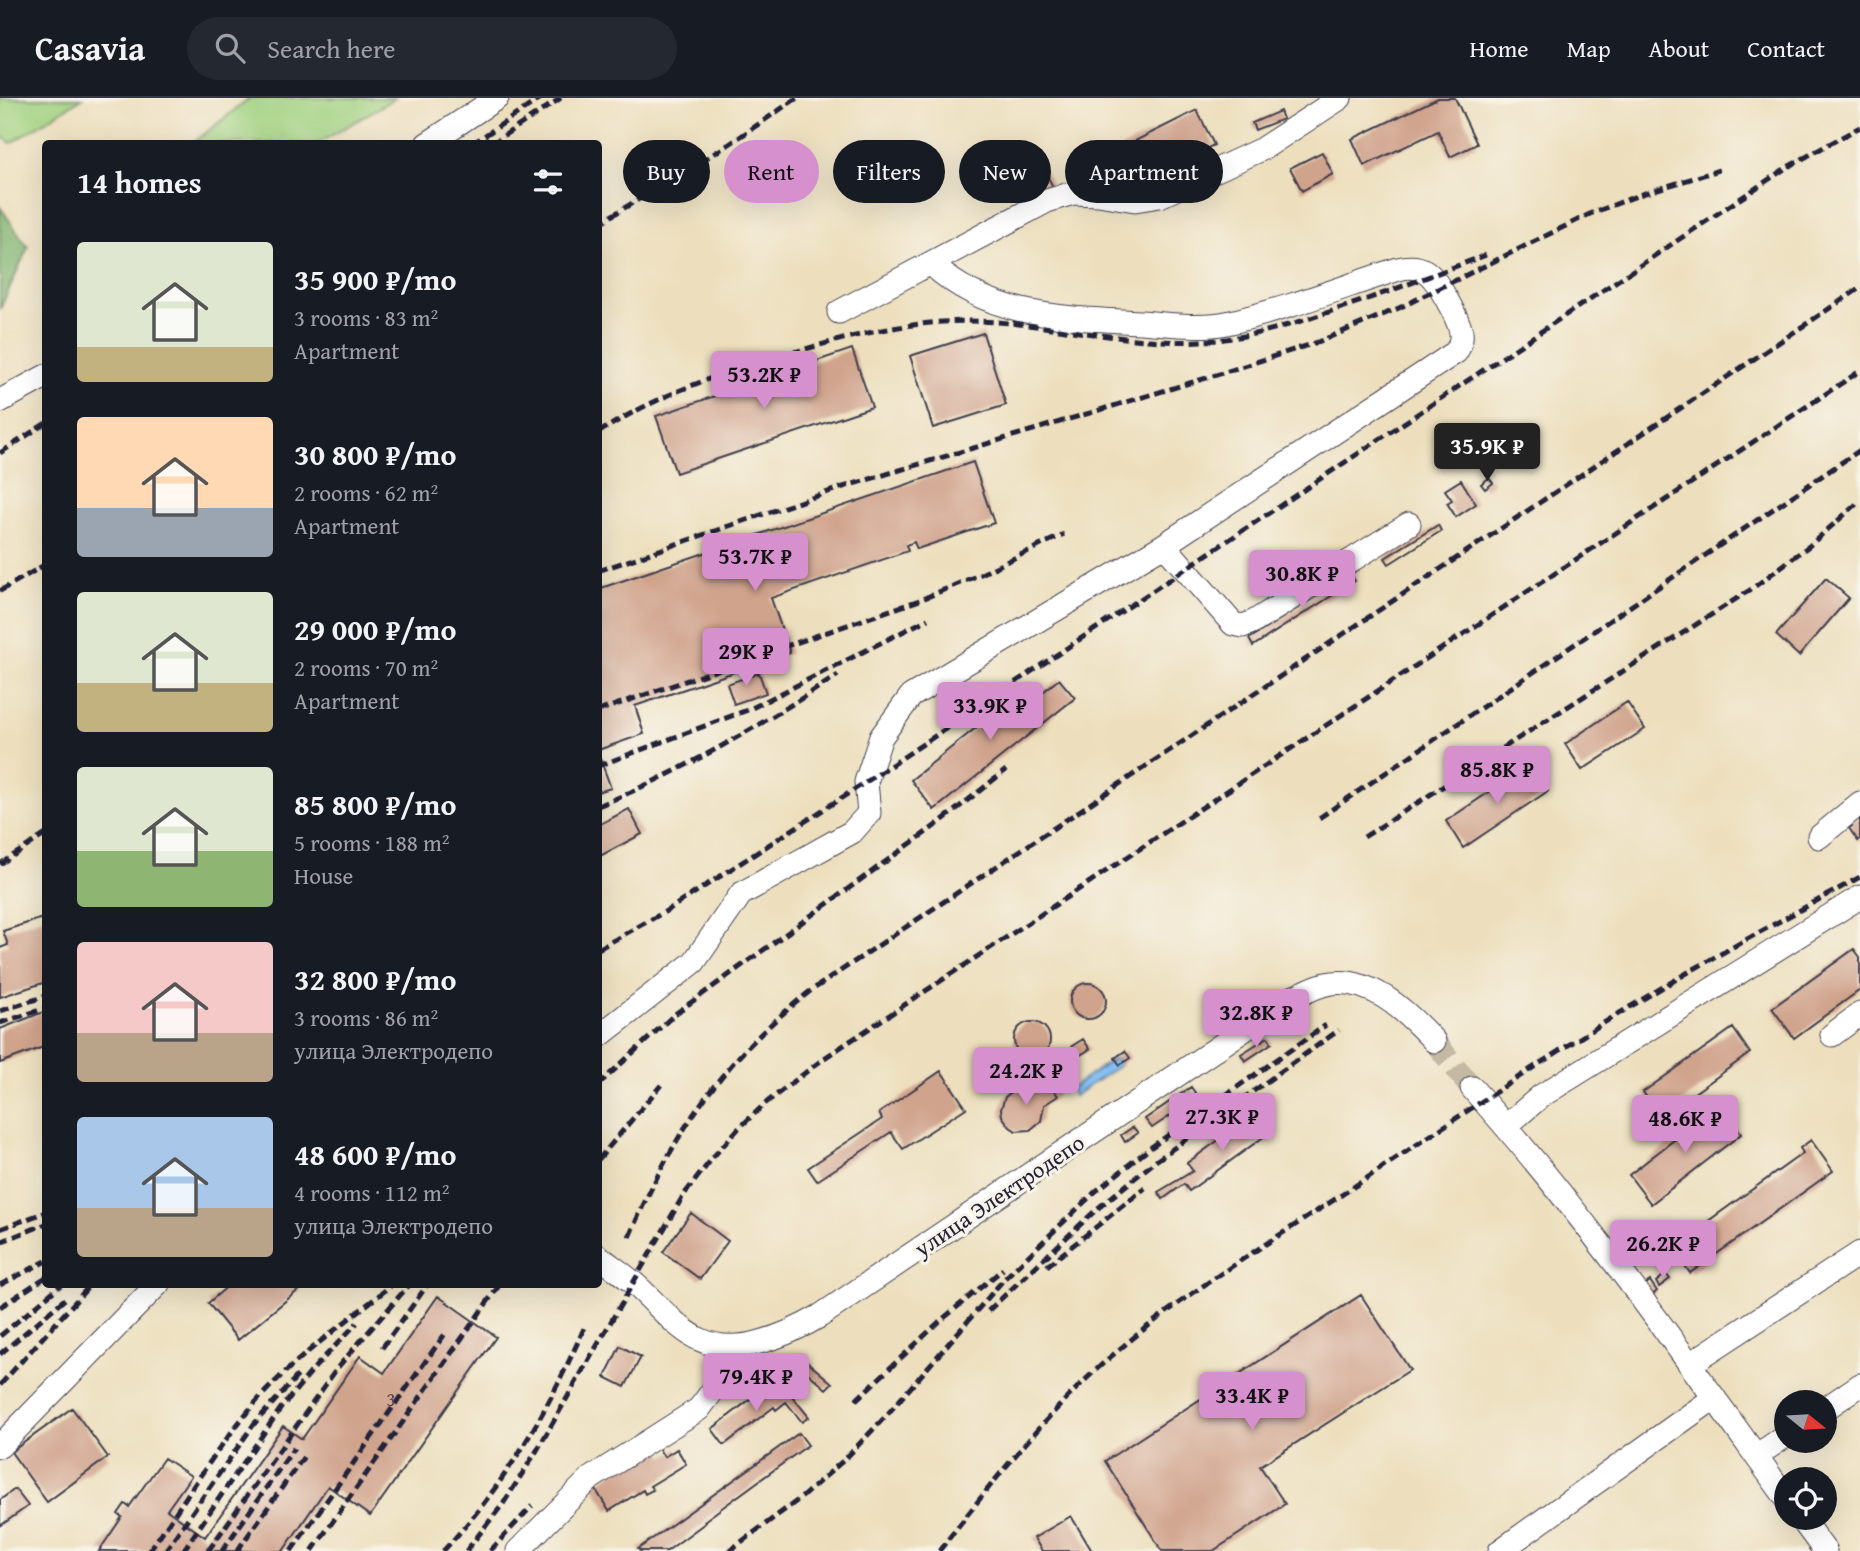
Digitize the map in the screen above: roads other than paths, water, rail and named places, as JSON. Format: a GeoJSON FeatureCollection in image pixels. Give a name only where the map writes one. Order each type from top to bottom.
{"type":"FeatureCollection","features":[{"type":"Feature","properties":{"kind":"street"},"geometry":{"type":"LineString","coordinates":[[434,140],[497,98]]}},
{"type":"Feature","properties":{"kind":"street"},"geometry":{"type":"LineString","coordinates":[[839,312],[1021,213],[1059,196],[1085,193],[1135,200],[1160,196],[1262,149],[1340,98]]}},
{"type":"Feature","properties":{"kind":"street"},"geometry":{"type":"LineString","coordinates":[[602,1034],[694,962],[741,894],[852,832],[869,813],[866,782],[880,737],[911,696],[1164,545],[1456,352],[1460,346],[1461,333],[1454,315],[1431,276],[1418,269],[1398,269],[1229,323],[1193,325],[1081,319],[1026,312],[992,302],[960,287],[931,264]]}},
{"type":"Feature","properties":{"kind":"street"},"geometry":{"type":"LineString","coordinates":[[0,401],[42,378]]}},
{"type":"Feature","properties":{"kind":"street"},"geometry":{"type":"LineString","coordinates":[[1164,545],[1233,624],[1243,626],[1249,625],[1409,524]]}},
{"type":"Feature","properties":{"kind":"street"},"geometry":{"type":"LineString","coordinates":[[1819,837],[1860,803]]}},
{"type":"Feature","properties":{"kind":"street"},"geometry":{"type":"LineString","coordinates":[[1506,1126],[1541,1096],[1860,898]]}},
{"type":"Feature","properties":{"kind":"street","name":"улица Электродепо"},"geometry":{"type":"LineString","coordinates":[[602,1259],[692,1335],[716,1346],[739,1348],[779,1337],[820,1316],[1290,999],[1312,989],[1345,983],[1364,987],[1399,1007],[1434,1041]]}},
{"type":"Feature","properties":{"kind":"street"},"geometry":{"type":"LineString","coordinates":[[1832,1035],[1860,1014]]}},
{"type":"Feature","properties":{"kind":"street"},"geometry":{"type":"LineString","coordinates":[[1472,1088],[1506,1126],[1646,1304],[1774,1481]]}},
{"type":"Feature","properties":{"kind":"street"},"geometry":{"type":"LineString","coordinates":[[1690,1364],[1860,1253]]}},
{"type":"Feature","properties":{"kind":"street"},"geometry":{"type":"LineString","coordinates":[[0,1446],[154,1288]]}},
{"type":"Feature","properties":{"kind":"street"},"geometry":{"type":"LineString","coordinates":[[518,1551],[597,1473],[699,1409],[724,1376],[739,1348]]}},
{"type":"Feature","properties":{"kind":"street"},"geometry":{"type":"LineString","coordinates":[[1838,1400],[1860,1385]]}},
{"type":"Feature","properties":{"kind":"street"},"geometry":{"type":"LineString","coordinates":[[1500,1551],[1714,1398]]}},
{"type":"Feature","properties":{"kind":"street"},"geometry":{"type":"LineString","coordinates":[[1756,1456],[1774,1444]]}},
{"type":"Feature","properties":{"kind":"street"},"geometry":{"type":"LineString","coordinates":[[1810,1530],[1825,1551]]}},
{"type":"Feature","properties":{"kind":"water"},"geometry":{"type":"Polygon","coordinates":[[[1115,1058],[1120,1065],[1074,1096],[1070,1089],[1115,1058]]]}},
{"type":"Feature","properties":{"kind":"tunnel"},"geometry":{"type":"LineString","coordinates":[[1434,1041],[1472,1088]]}},
{"type":"Feature","properties":{"kind":"railway"},"geometry":{"type":"LineString","coordinates":[[478,140],[541,98]]}},
{"type":"Feature","properties":{"kind":"railway"},"geometry":{"type":"LineString","coordinates":[[497,140],[561,98]]}},
{"type":"Feature","properties":{"kind":"railway"},"geometry":{"type":"LineString","coordinates":[[602,222],[728,145],[797,98]]}},
{"type":"Feature","properties":{"kind":"railway"},"geometry":{"type":"LineString","coordinates":[[602,947],[668,910],[866,782],[1786,168],[1860,127]]}},
{"type":"Feature","properties":{"kind":"railway"},"geometry":{"type":"LineString","coordinates":[[602,570],[840,488],[1318,342],[1399,308],[1590,214],[1639,195],[1719,170]]}},
{"type":"Feature","properties":{"kind":"railway"},"geometry":{"type":"LineString","coordinates":[[602,431],[642,408],[712,378],[811,347],[889,329],[968,321],[1023,324],[1177,342],[1219,340],[1300,321],[1486,255]]}},
{"type":"Feature","properties":{"kind":"railway"},"geometry":{"type":"LineString","coordinates":[[629,1237],[663,1165],[702,1102],[749,1046],[809,992],[1860,288]]}},
{"type":"Feature","properties":{"kind":"railway"},"geometry":{"type":"LineString","coordinates":[[466,1551],[503,1504],[536,1452],[683,1196],[738,1129],[767,1102],[823,1059],[1860,371]]}},
{"type":"Feature","properties":{"kind":"railway"},"geometry":{"type":"LineString","coordinates":[[0,453],[42,426]]}},
{"type":"Feature","properties":{"kind":"railway"},"geometry":{"type":"LineString","coordinates":[[1319,818],[1860,450]]}},
{"type":"Feature","properties":{"kind":"railway"},"geometry":{"type":"LineString","coordinates":[[1364,837],[1750,590],[1809,546],[1860,501]]}},
{"type":"Feature","properties":{"kind":"railway"},"geometry":{"type":"LineString","coordinates":[[602,710],[920,600],[1064,534]]}},
{"type":"Feature","properties":{"kind":"railway"},"geometry":{"type":"LineString","coordinates":[[0,591],[42,566]]}},
{"type":"Feature","properties":{"kind":"railway"},"geometry":{"type":"LineString","coordinates":[[602,764],[750,709],[928,619]]}},
{"type":"Feature","properties":{"kind":"railway"},"geometry":{"type":"LineString","coordinates":[[602,804],[661,778],[721,746],[838,675]]}},
{"type":"Feature","properties":{"kind":"railway"},"geometry":{"type":"LineString","coordinates":[[602,1081],[675,1014],[939,823],[1006,770]]}},
{"type":"Feature","properties":{"kind":"railway"},"geometry":{"type":"LineString","coordinates":[[0,864],[42,837]]}},
{"type":"Feature","properties":{"kind":"railway"},"geometry":{"type":"LineString","coordinates":[[939,1551],[1015,1456],[1076,1389],[1126,1344],[1186,1298],[1605,1022],[1697,967],[1860,877]]}},
{"type":"Feature","properties":{"kind":"railway"},"geometry":{"type":"LineString","coordinates":[[0,1011],[42,997]]}},
{"type":"Feature","properties":{"kind":"railway"},"geometry":{"type":"LineString","coordinates":[[0,1023],[42,1009]]}},
{"type":"Feature","properties":{"kind":"railway"},"geometry":{"type":"LineString","coordinates":[[729,1551],[802,1497],[845,1459],[885,1417],[1005,1278],[1096,1191],[1150,1148],[1326,1025]]}},
{"type":"Feature","properties":{"kind":"railway"},"geometry":{"type":"LineString","coordinates":[[988,1311],[1097,1209],[1157,1160],[1339,1030]]}},
{"type":"Feature","properties":{"kind":"railway"},"geometry":{"type":"LineString","coordinates":[[602,1155],[661,1085]]}},
{"type":"Feature","properties":{"kind":"railway"},"geometry":{"type":"LineString","coordinates":[[1047,1266],[1145,1188]]}},
{"type":"Feature","properties":{"kind":"railway"},"geometry":{"type":"LineString","coordinates":[[0,1229],[42,1213]]}},
{"type":"Feature","properties":{"kind":"railway"},"geometry":{"type":"LineString","coordinates":[[0,1242],[42,1226]]}},
{"type":"Feature","properties":{"kind":"railway"},"geometry":{"type":"LineString","coordinates":[[0,1285],[42,1263]]}},
{"type":"Feature","properties":{"kind":"railway"},"geometry":{"type":"LineString","coordinates":[[856,1400],[939,1322],[1003,1269]]}},
{"type":"Feature","properties":{"kind":"railway"},"geometry":{"type":"LineString","coordinates":[[0,1307],[42,1280]]}},
{"type":"Feature","properties":{"kind":"railway"},"geometry":{"type":"LineString","coordinates":[[0,1336],[57,1288]]}},
{"type":"Feature","properties":{"kind":"railway"},"geometry":{"type":"LineString","coordinates":[[0,1385],[87,1288]]}},
{"type":"Feature","properties":{"kind":"railway"},"geometry":{"type":"LineString","coordinates":[[149,1551],[219,1449],[266,1391],[312,1349],[388,1288]]}},
{"type":"Feature","properties":{"kind":"railway"},"geometry":{"type":"LineString","coordinates":[[208,1551],[338,1367],[407,1288]]}},
{"type":"Feature","properties":{"kind":"railway"},"geometry":{"type":"LineString","coordinates":[[382,1348],[425,1288]]}},
{"type":"Feature","properties":{"kind":"railway"},"geometry":{"type":"LineString","coordinates":[[312,1551],[497,1288]]}},
{"type":"Feature","properties":{"kind":"railway"},"geometry":{"type":"LineString","coordinates":[[0,1354],[66,1298]]}},
{"type":"Feature","properties":{"kind":"railway"},"geometry":{"type":"LineString","coordinates":[[183,1551],[281,1408],[357,1323]]}},
{"type":"Feature","properties":{"kind":"railway"},"geometry":{"type":"LineString","coordinates":[[443,1551],[487,1499],[524,1444],[556,1387],[585,1326]]}},
{"type":"Feature","properties":{"kind":"railway"},"geometry":{"type":"LineString","coordinates":[[291,1551],[447,1331]]}},
{"type":"Feature","properties":{"kind":"railway"},"geometry":{"type":"LineString","coordinates":[[165,1551],[254,1424],[300,1373]]}},
{"type":"Feature","properties":{"kind":"railway"},"geometry":{"type":"LineString","coordinates":[[222,1551],[294,1448]]}},
{"type":"Feature","properties":{"kind":"railway"},"geometry":{"type":"LineString","coordinates":[[237,1551],[305,1455]]}},
{"type":"Feature","properties":{"kind":"railway"},"geometry":{"type":"LineString","coordinates":[[490,1551],[532,1506]]}}]}
